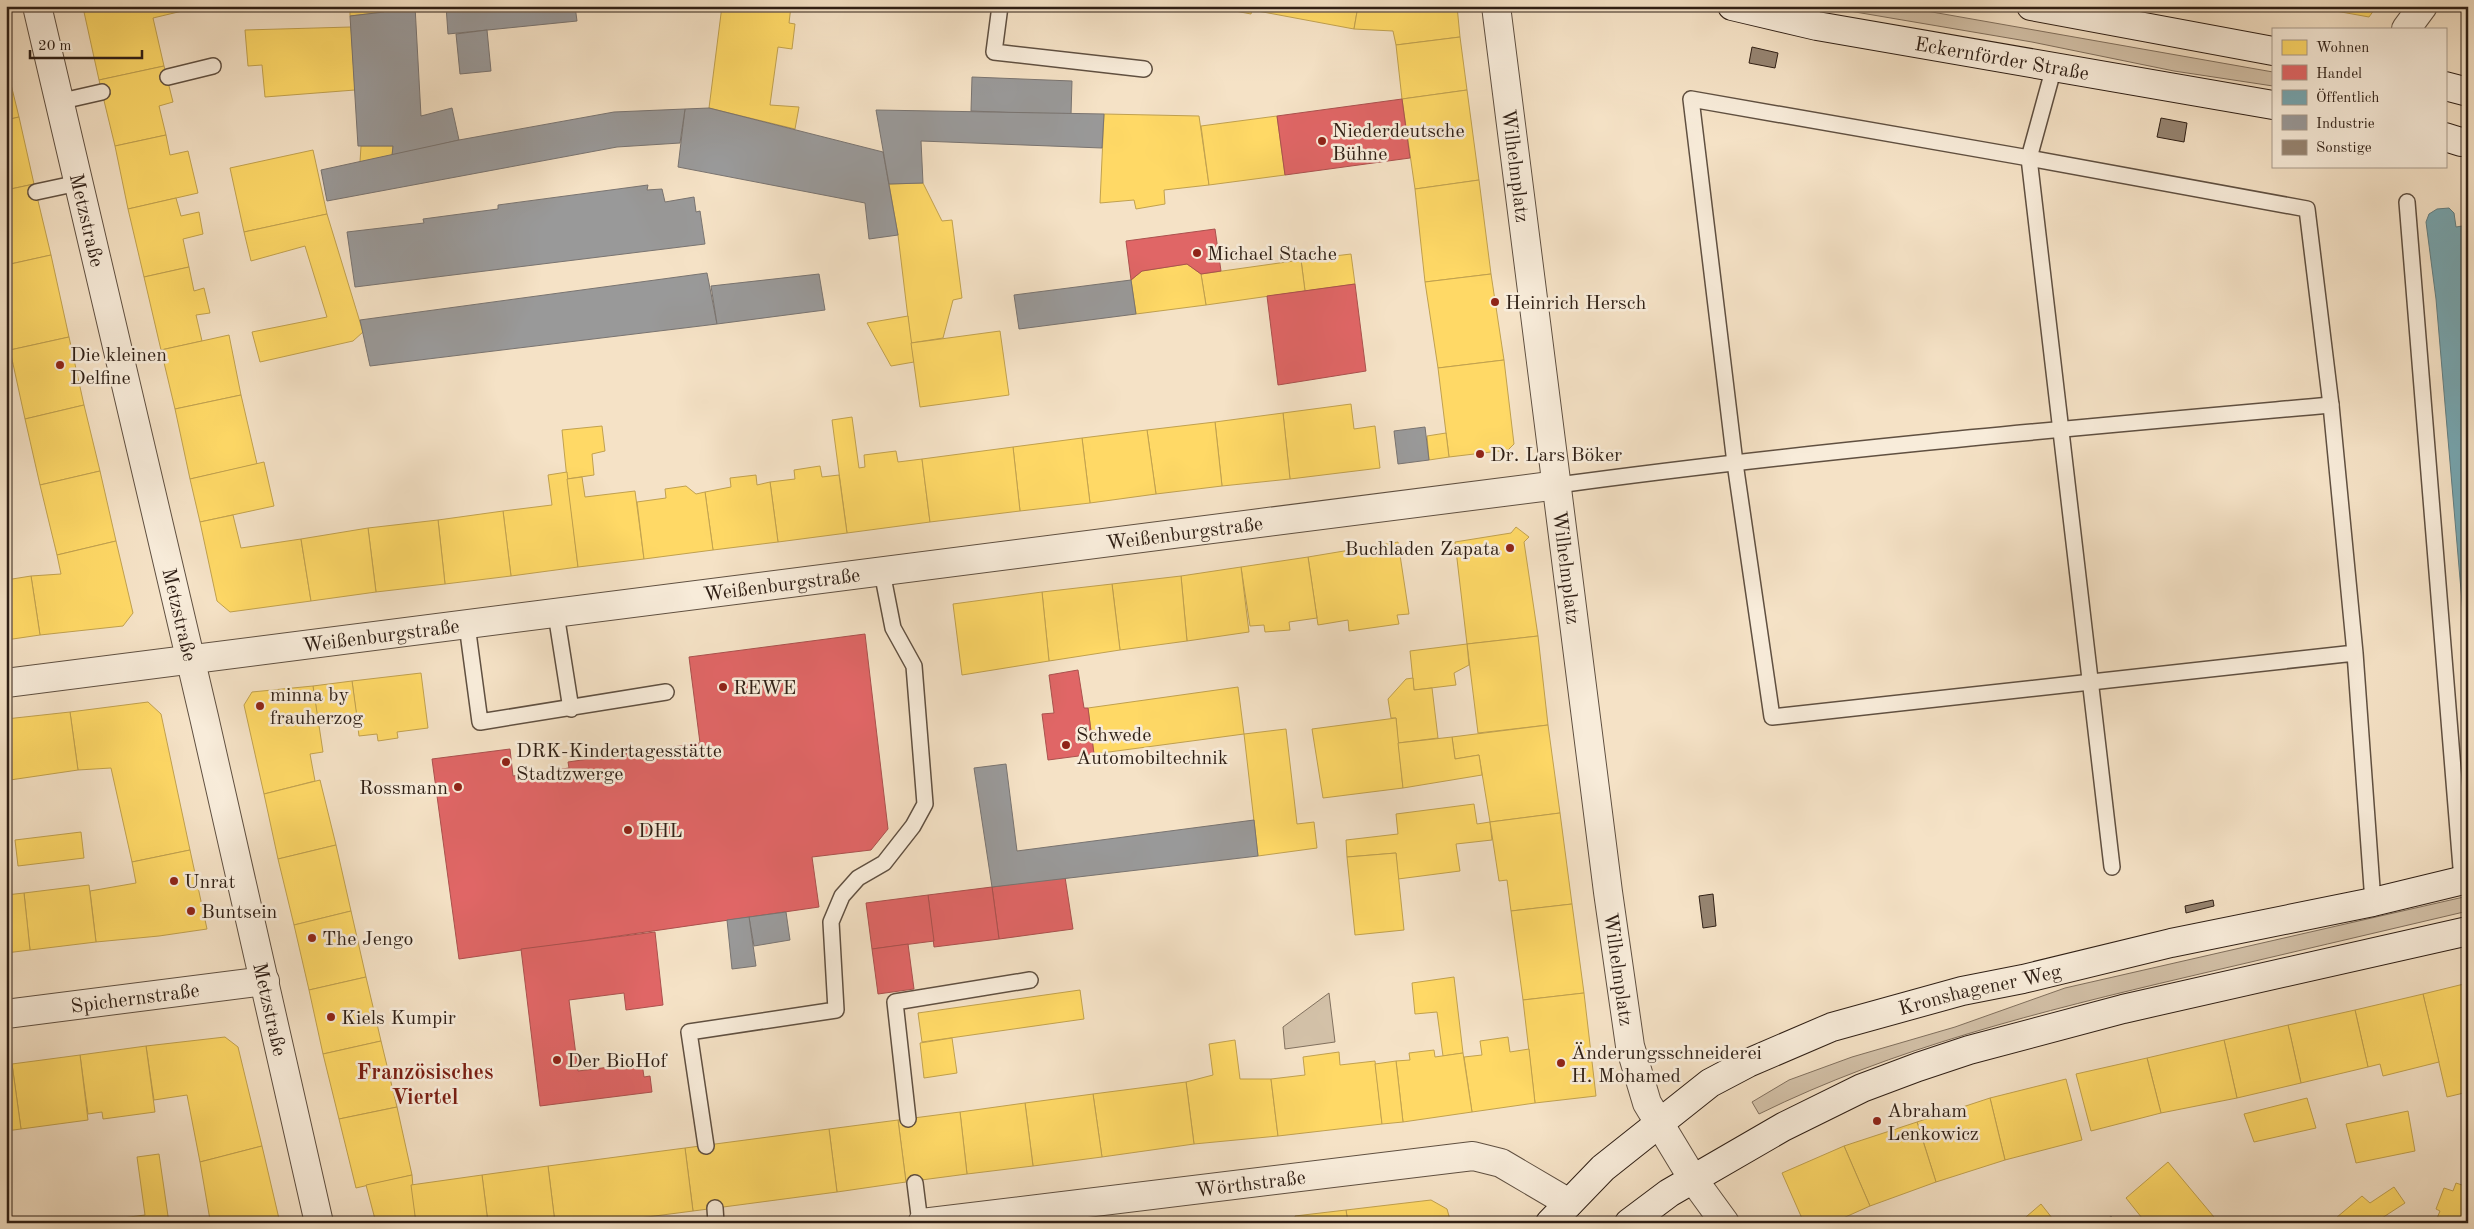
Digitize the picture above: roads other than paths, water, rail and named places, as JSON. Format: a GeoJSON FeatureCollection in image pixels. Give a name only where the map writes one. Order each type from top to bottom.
{"type":"FeatureCollection","features":[{"type":"Feature","properties":{"kind":"street","name":"Metzstraße"},"geometry":{"type":"LineString","coordinates":[[37,6],[265,981],[319,1223]]}},
{"type":"Feature","properties":{"kind":"street","name":"Wilhelmplatz"},"geometry":{"type":"LineString","coordinates":[[1496,6],[1608,892],[1630,1046],[1644,1096],[1658,1123],[1693,1179],[1725,1223]]}},
{"type":"Feature","properties":{"kind":"street","name":"Eckernförder Straße"},"geometry":{"type":"LineString","coordinates":[[1732,6],[1817,26],[2272,105]]}},
{"type":"Feature","properties":{"kind":"street"},"geometry":{"type":"LineString","coordinates":[[2031,6],[2272,51]]}},
{"type":"Feature","properties":{"kind":"street"},"geometry":{"type":"LineString","coordinates":[[2407,28],[2423,6]]}},
{"type":"Feature","properties":{"kind":"street"},"geometry":{"type":"LineString","coordinates":[[2446,86],[2468,92]]}},
{"type":"Feature","properties":{"kind":"street"},"geometry":{"type":"LineString","coordinates":[[2446,137],[2461,142],[2468,141]]}},
{"type":"Feature","properties":{"kind":"street","name":"Weißenburgstraße"},"geometry":{"type":"LineString","coordinates":[[6,683],[1558,485]]}},
{"type":"Feature","properties":{"kind":"street","name":"Kronshagener Weg"},"geometry":{"type":"LineString","coordinates":[[1550,1223],[1603,1168],[1710,1083],[1748,1063],[1832,1027],[1874,1013],[2171,944],[2374,902],[2465,879]]}},
{"type":"Feature","properties":{"kind":"street"},"geometry":{"type":"LineString","coordinates":[[1629,1223],[1693,1179],[1745,1147],[1825,1105],[1862,1088],[1969,1050],[2123,1009],[2468,931]]}},
{"type":"Feature","properties":{"kind":"street","name":"Spichernstraße"},"geometry":{"type":"LineString","coordinates":[[6,1014],[265,981]]}},
{"type":"Feature","properties":{"kind":"street","name":"Wörthstraße"},"geometry":{"type":"LineString","coordinates":[[921,1223],[1473,1156],[1501,1163],[1569,1203]]}},
{"type":"Feature","properties":{"kind":"lane"},"geometry":{"type":"LineString","coordinates":[[1000,6],[994,52],[1144,69]]}},
{"type":"Feature","properties":{"kind":"lane"},"geometry":{"type":"LineString","coordinates":[[168,77],[214,66]]}},
{"type":"Feature","properties":{"kind":"lane"},"geometry":{"type":"LineString","coordinates":[[2054,67],[2029,158],[2112,867]]}},
{"type":"Feature","properties":{"kind":"lane"},"geometry":{"type":"LineString","coordinates":[[58,102],[102,92]]}},
{"type":"Feature","properties":{"kind":"lane"},"geometry":{"type":"LineString","coordinates":[[2356,653],[1772,717],[1736,463],[1691,99],[2307,209],[2331,405],[2356,653],[2374,902]]}},
{"type":"Feature","properties":{"kind":"lane"},"geometry":{"type":"LineString","coordinates":[[36,192],[78,183]]}},
{"type":"Feature","properties":{"kind":"lane"},"geometry":{"type":"LineString","coordinates":[[2407,202],[2465,879]]}},
{"type":"Feature","properties":{"kind":"lane"},"geometry":{"type":"LineString","coordinates":[[1558,485],[1736,463],[2061,429],[2331,405]]}},
{"type":"Feature","properties":{"kind":"lane"},"geometry":{"type":"LineString","coordinates":[[706,1146],[689,1032],[836,1010],[831,922],[842,896],[858,878],[884,863],[913,826],[925,804],[914,666],[893,628],[882,572]]}},
{"type":"Feature","properties":{"kind":"lane"},"geometry":{"type":"LineString","coordinates":[[556,614],[572,709]]}},
{"type":"Feature","properties":{"kind":"lane"},"geometry":{"type":"LineString","coordinates":[[466,625],[480,722],[572,709],[666,692]]}},
{"type":"Feature","properties":{"kind":"lane"},"geometry":{"type":"LineString","coordinates":[[908,1119],[895,1002],[1030,980]]}},
{"type":"Feature","properties":{"kind":"lane"},"geometry":{"type":"LineString","coordinates":[[915,1182],[921,1223]]}},
{"type":"Feature","properties":{"kind":"place","name":"Niederdeutsche Bühne"},"geometry":{"type":"Point","coordinates":[1322,141]}},
{"type":"Feature","properties":{"kind":"place","name":"Michael Stache"},"geometry":{"type":"Point","coordinates":[1197,253]}},
{"type":"Feature","properties":{"kind":"place","name":"Heinrich Hersch"},"geometry":{"type":"Point","coordinates":[1495,302]}},
{"type":"Feature","properties":{"kind":"place","name":"Die kleinen Delfine"},"geometry":{"type":"Point","coordinates":[60,365]}},
{"type":"Feature","properties":{"kind":"place","name":"Dr. Lars Böker"},"geometry":{"type":"Point","coordinates":[1480,454]}},
{"type":"Feature","properties":{"kind":"place","name":"Buchladen Zapata"},"geometry":{"type":"Point","coordinates":[1510,548]}},
{"type":"Feature","properties":{"kind":"place","name":"REWE"},"geometry":{"type":"Point","coordinates":[723,687]}},
{"type":"Feature","properties":{"kind":"place","name":"minna by frauherzog"},"geometry":{"type":"Point","coordinates":[260,706]}},
{"type":"Feature","properties":{"kind":"place","name":"Schwede Automobiltechnik"},"geometry":{"type":"Point","coordinates":[1066,745]}},
{"type":"Feature","properties":{"kind":"place","name":"DRK-Kindertagesstätte Stadtzwerge"},"geometry":{"type":"Point","coordinates":[506,762]}},
{"type":"Feature","properties":{"kind":"place","name":"Rossmann"},"geometry":{"type":"Point","coordinates":[458,787]}},
{"type":"Feature","properties":{"kind":"place","name":"DHL"},"geometry":{"type":"Point","coordinates":[628,830]}},
{"type":"Feature","properties":{"kind":"place","name":"Unrat"},"geometry":{"type":"Point","coordinates":[174,881]}},
{"type":"Feature","properties":{"kind":"place","name":"Buntsein"},"geometry":{"type":"Point","coordinates":[191,911]}},
{"type":"Feature","properties":{"kind":"place","name":"The Jengo"},"geometry":{"type":"Point","coordinates":[312,938]}},
{"type":"Feature","properties":{"kind":"place","name":"Kiels Kumpir"},"geometry":{"type":"Point","coordinates":[331,1017]}},
{"type":"Feature","properties":{"kind":"place","name":"Der BioHof"},"geometry":{"type":"Point","coordinates":[557,1060]}},
{"type":"Feature","properties":{"kind":"place","name":"Änderungsschneiderei H. Mohamed"},"geometry":{"type":"Point","coordinates":[1561,1063]}},
{"type":"Feature","properties":{"kind":"place","name":"Abraham Lenkowicz"},"geometry":{"type":"Point","coordinates":[1877,1121]}},
{"type":"Feature","properties":{"kind":"district","name":"Französisches Viertel"},"geometry":{"type":"Point","coordinates":[425,1084]}}]}
